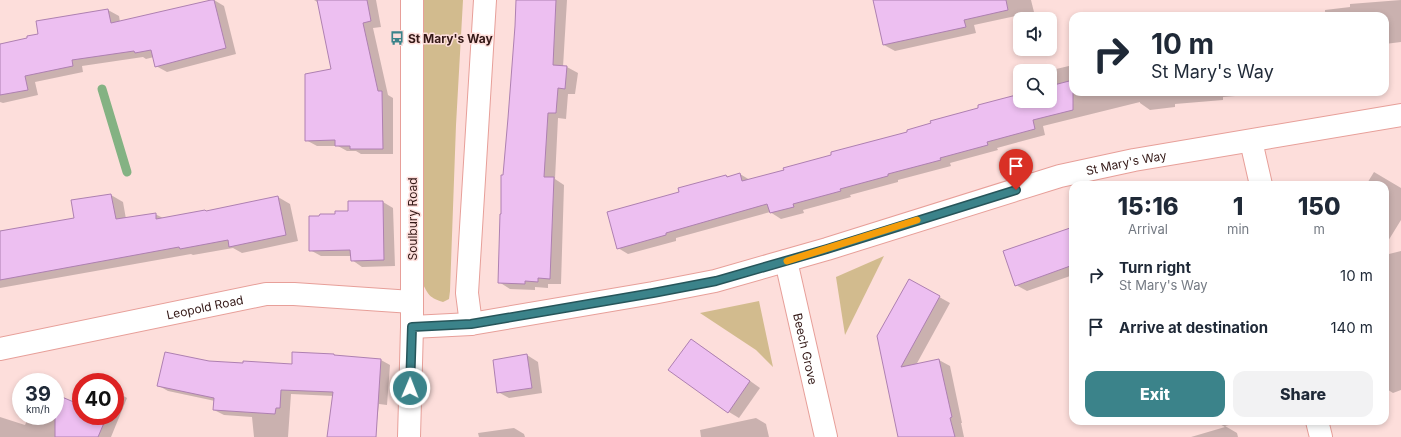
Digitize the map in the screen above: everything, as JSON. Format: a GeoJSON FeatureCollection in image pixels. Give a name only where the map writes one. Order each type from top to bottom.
{"type":"FeatureCollection","features":[{"type":"Feature","properties":{"kind":"street","name":"Soulbury Road"},"geometry":{"type":"LineString","coordinates":[[409,437],[412,327],[412,0]]}},
{"type":"Feature","properties":{"kind":"street"},"geometry":{"type":"LineString","coordinates":[[471,324],[467,293],[485,0]]}},
{"type":"Feature","properties":{"kind":"street","name":"St Mary's Way"},"geometry":{"type":"LineString","coordinates":[[412,327],[471,324],[716,281],[786,261],[1060,176],[1134,160],[1401,115]]}},
{"type":"Feature","properties":{"kind":"street"},"geometry":{"type":"LineString","coordinates":[[1251,141],[1260,181]]}},
{"type":"Feature","properties":{"kind":"street","name":"Beech Grove"},"geometry":{"type":"LineString","coordinates":[[786,261],[826,437]]}},
{"type":"Feature","properties":{"kind":"street","name":"Leopold Road"},"geometry":{"type":"LineString","coordinates":[[0,349],[266,294],[294,294],[412,302]]}},
{"type":"Feature","properties":{"kind":"street"},"geometry":{"type":"LineString","coordinates":[[1318,425],[1321,437]]}},
{"type":"Feature","properties":{"kind":"shaded area"},"geometry":{"type":"Polygon","coordinates":[[[423,0],[463,0],[456,125],[450,291],[449,299],[443,302],[430,295],[422,282],[423,0]]]}},
{"type":"Feature","properties":{"kind":"shaded area"},"geometry":{"type":"Polygon","coordinates":[[[884,256],[845,335],[836,277],[884,256]]]}},
{"type":"Feature","properties":{"kind":"shaded area"},"geometry":{"type":"Polygon","coordinates":[[[759,301],[773,367],[756,350],[700,313],[759,301]]]}},
{"type":"Feature","properties":{"kind":"building"},"geometry":{"type":"Polygon","coordinates":[[[214,0],[226,48],[155,67],[151,50],[72,60],[73,66],[25,76],[28,90],[0,95],[0,44],[38,34],[36,21],[108,9],[111,23],[214,0]]]}},
{"type":"Feature","properties":{"kind":"building"},"geometry":{"type":"Polygon","coordinates":[[[317,0],[367,0],[371,21],[363,23],[378,91],[382,91],[383,149],[350,149],[350,146],[335,146],[335,140],[305,141],[305,74],[331,69],[317,0]]]}},
{"type":"Feature","properties":{"kind":"building"},"geometry":{"type":"Polygon","coordinates":[[[516,0],[556,0],[553,65],[567,66],[565,89],[558,88],[556,113],[548,113],[544,177],[554,177],[550,279],[538,278],[538,282],[525,281],[525,284],[498,283],[501,175],[503,175],[508,118],[516,0]]]}},
{"type":"Feature","properties":{"kind":"building"},"geometry":{"type":"Polygon","coordinates":[[[873,0],[1006,0],[1008,10],[964,20],[966,27],[883,45],[873,0]]]}},
{"type":"Feature","properties":{"kind":"building"},"geometry":{"type":"Polygon","coordinates":[[[1069,81],[1069,96],[1073,96],[1073,110],[1033,120],[1035,129],[987,142],[988,145],[940,158],[941,160],[888,174],[888,176],[840,189],[841,191],[793,204],[794,207],[770,213],[767,204],[666,233],[666,235],[617,249],[607,212],[679,192],[678,188],[726,175],[727,177],[740,173],[742,181],[784,170],[783,168],[831,155],[831,152],[907,132],[907,130],[931,123],[930,121],[978,108],[978,105],[1013,96],[1013,108],[1057,108],[1057,84],[1069,81]]]}},
{"type":"Feature","properties":{"kind":"building"},"geometry":{"type":"Polygon","coordinates":[[[111,194],[116,219],[156,213],[156,219],[206,211],[278,196],[286,235],[229,247],[228,240],[180,249],[179,247],[0,280],[0,231],[74,218],[71,200],[111,194]]]}},
{"type":"Feature","properties":{"kind":"building"},"geometry":{"type":"Polygon","coordinates":[[[348,201],[383,201],[384,260],[351,261],[350,250],[309,251],[309,216],[335,214],[335,211],[348,211],[348,201]]]}},
{"type":"Feature","properties":{"kind":"building"},"geometry":{"type":"Polygon","coordinates":[[[1069,228],[1069,266],[1015,286],[1003,251],[1069,228]]]}},
{"type":"Feature","properties":{"kind":"building"},"geometry":{"type":"Polygon","coordinates":[[[909,279],[940,296],[901,367],[939,359],[955,437],[898,437],[877,336],[909,279]]]}},
{"type":"Feature","properties":{"kind":"building"},"geometry":{"type":"Polygon","coordinates":[[[691,339],[750,381],[728,413],[668,370],[691,339]]]}},
{"type":"Feature","properties":{"kind":"building"},"geometry":{"type":"Polygon","coordinates":[[[165,352],[209,361],[243,363],[243,361],[292,364],[292,352],[334,354],[381,359],[376,437],[327,437],[333,392],[281,390],[280,408],[276,408],[275,414],[213,410],[214,398],[157,386],[165,352]]]}},
{"type":"Feature","properties":{"kind":"building"},"geometry":{"type":"Polygon","coordinates":[[[527,354],[532,388],[497,393],[493,360],[527,354]]]}},
{"type":"Feature","properties":{"kind":"building"},"geometry":{"type":"Polygon","coordinates":[[[64,398],[72,401],[72,425],[103,425],[98,437],[55,437],[55,425],[64,425],[64,398]]]}},
{"type":"Feature","properties":{"kind":"waterway"},"geometry":{"type":"LineString","coordinates":[[102,89],[127,172]]}},
{"type":"Feature","properties":{"kind":"slow traffic"},"geometry":{"type":"LineString","coordinates":[[787,261],[917,220]]}},
{"type":"Feature","properties":{"kind":"place","name":"St Mary's Way"},"geometry":{"type":"Point","coordinates":[397,38]}},
{"type":"Feature","properties":{"kind":"route"},"geometry":{"type":"LineString","coordinates":[[410,388],[412,327],[471,324],[716,281],[827,249],[1016,190]]}}]}
